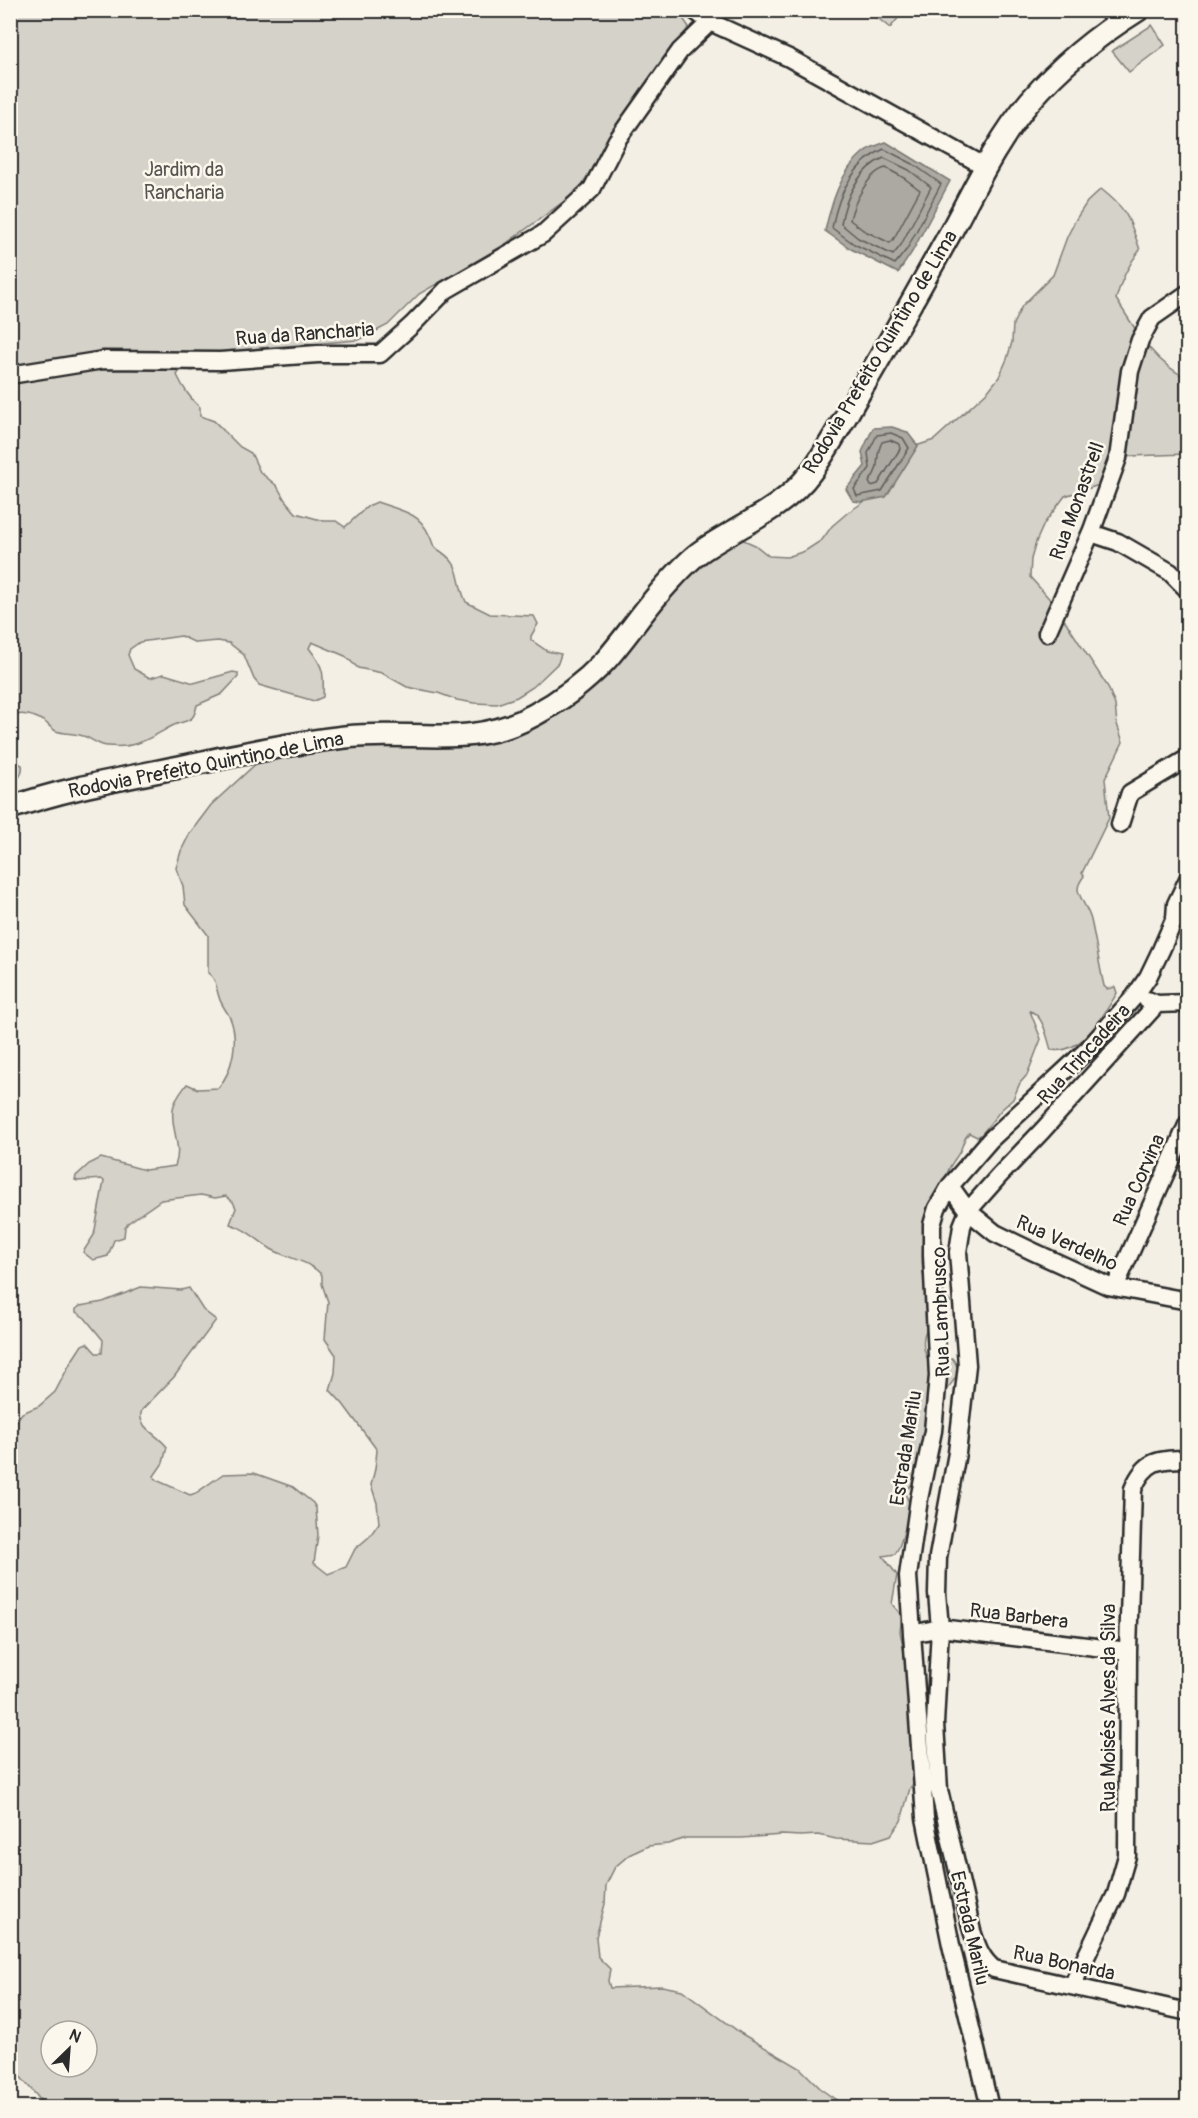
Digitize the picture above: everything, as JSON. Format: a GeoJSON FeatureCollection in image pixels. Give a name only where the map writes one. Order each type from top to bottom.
{"type":"FeatureCollection","features":[{"type":"Feature","properties":{"kind":"main road","name":"Rodovia Prefeito Quintino de Lima"},"geometry":{"type":"LineString","coordinates":[[10,808],[76,789],[290,745],[347,736],[468,736],[492,732],[530,717],[549,706],[586,679],[607,658],[685,565],[700,552],[778,506],[809,474],[910,308],[986,167],[1014,123],[1043,87],[1099,37],[1138,10]]}},
{"type":"Feature","properties":{"kind":"street"},"geometry":{"type":"LineString","coordinates":[[694,10],[710,22],[789,58],[986,167]]}},
{"type":"Feature","properties":{"kind":"street","name":"Rua da Rancharia"},"geometry":{"type":"LineString","coordinates":[[10,375],[103,360],[220,361],[318,354],[380,354],[446,290],[543,234],[592,189],[617,140],[680,51],[710,22]]}},
{"type":"Feature","properties":{"kind":"street","name":"Rua Monastrell"},"geometry":{"type":"LineString","coordinates":[[1047,633],[1091,533],[1118,458],[1130,371],[1140,339],[1152,318],[1188,293]]}},
{"type":"Feature","properties":{"kind":"street"},"geometry":{"type":"LineString","coordinates":[[1091,533],[1118,542],[1170,572],[1188,590]]}},
{"type":"Feature","properties":{"kind":"street"},"geometry":{"type":"LineString","coordinates":[[1120,824],[1130,793],[1188,758]]}},
{"type":"Feature","properties":{"kind":"street","name":"Estrada Marilu"},"geometry":{"type":"LineString","coordinates":[[990,2108],[951,1945],[924,1818],[908,1576],[919,1498],[933,1431],[938,1376],[932,1225],[937,1208],[950,1186],[990,1140],[1088,1049],[1135,996],[1148,977],[1181,913],[1176,904],[1188,879]]}},
{"type":"Feature","properties":{"kind":"street"},"geometry":{"type":"LineString","coordinates":[[1135,996],[1157,1004],[1188,1004]]}},
{"type":"Feature","properties":{"kind":"street","name":"Rua Trincadeira"},"geometry":{"type":"LineString","coordinates":[[1042,1131],[1157,1004]]}},
{"type":"Feature","properties":{"kind":"street","name":"Rua Corvina"},"geometry":{"type":"LineString","coordinates":[[1115,1287],[1188,1123]]}},
{"type":"Feature","properties":{"kind":"street","name":"Rua Lambrusco"},"geometry":{"type":"LineString","coordinates":[[940,1628],[937,1593],[938,1557],[957,1453],[967,1365],[957,1252],[962,1226],[968,1211],[1042,1131]]}},
{"type":"Feature","properties":{"kind":"street","name":"Rua Verdelho"},"geometry":{"type":"LineString","coordinates":[[950,1186],[968,1211],[995,1233],[1107,1286],[1188,1301]]}},
{"type":"Feature","properties":{"kind":"street","name":"Rua Moisés Alves da Silva"},"geometry":{"type":"LineString","coordinates":[[1072,1986],[1116,1894],[1127,1856],[1128,1651],[1133,1489],[1138,1475],[1148,1465],[1164,1459],[1188,1459]]}},
{"type":"Feature","properties":{"kind":"street","name":"Rua Barbera"},"geometry":{"type":"LineString","coordinates":[[912,1634],[940,1628],[1128,1651]]}},
{"type":"Feature","properties":{"kind":"street","name":"Rua Bonarda"},"geometry":{"type":"LineString","coordinates":[[940,1628],[935,1724],[939,1790],[978,1950],[986,1963],[994,1969],[1188,2012]]}},
{"type":"Feature","properties":{"kind":"green space","name":"Jardim da Rancharia"},"geometry":{"type":"Polygon","coordinates":[[[677,10],[689,27],[635,100],[578,191],[504,245],[419,294],[388,325],[359,340],[262,348],[202,356],[193,371],[181,369],[177,375],[193,401],[200,407],[200,416],[214,421],[240,447],[251,453],[260,472],[277,486],[296,513],[324,521],[336,521],[345,527],[368,506],[377,502],[413,516],[425,527],[434,547],[454,565],[466,602],[490,614],[534,616],[538,624],[531,640],[547,651],[561,654],[558,663],[533,687],[517,697],[497,704],[474,703],[407,687],[382,673],[358,668],[345,656],[312,642],[309,648],[318,660],[323,682],[323,697],[314,701],[259,685],[244,655],[229,643],[218,641],[196,643],[181,636],[140,642],[130,649],[128,655],[134,669],[150,678],[164,674],[194,683],[233,672],[238,673],[238,677],[222,694],[197,705],[194,716],[189,720],[142,742],[126,746],[105,746],[83,736],[56,731],[33,716],[19,714],[11,717],[11,11],[677,10]]]}},
{"type":"Feature","properties":{"kind":"green space"},"geometry":{"type":"Polygon","coordinates":[[[869,11],[904,11],[890,28],[869,11]]]}},
{"type":"Feature","properties":{"kind":"green space"},"geometry":{"type":"Polygon","coordinates":[[[1152,25],[1165,45],[1129,72],[1112,51],[1152,25]]]}},
{"type":"Feature","properties":{"kind":"green space"},"geometry":{"type":"Polygon","coordinates":[[[1101,189],[1117,203],[1126,215],[1140,250],[1125,273],[1116,299],[1146,344],[1164,363],[1187,378],[1187,454],[1130,456],[1113,467],[1102,484],[1065,496],[1044,524],[1031,559],[1030,577],[1054,604],[1108,687],[1115,705],[1117,724],[1123,742],[1105,779],[1109,818],[1082,873],[1084,876],[1078,889],[1091,920],[1104,986],[1107,989],[1115,987],[1117,993],[1090,1032],[1082,1040],[1062,1050],[1051,1050],[1042,1022],[1030,1011],[1041,1039],[1027,1075],[1020,1083],[1013,1099],[981,1135],[977,1137],[969,1133],[966,1137],[938,1194],[925,1238],[922,1266],[924,1278],[929,1287],[950,1302],[928,1327],[923,1342],[925,1353],[934,1366],[943,1357],[952,1358],[957,1371],[952,1383],[934,1405],[928,1432],[919,1454],[915,1479],[904,1491],[912,1509],[899,1547],[895,1554],[883,1556],[897,1575],[892,1604],[902,1616],[900,1631],[907,1667],[919,1678],[931,1732],[929,1762],[910,1788],[901,1821],[891,1835],[873,1841],[836,1839],[819,1835],[686,1838],[668,1844],[648,1846],[629,1855],[615,1867],[606,1885],[605,1904],[596,1937],[598,1957],[610,1969],[608,1981],[610,1988],[662,1986],[682,1990],[742,2034],[800,2068],[842,2107],[45,2107],[11,2066],[11,1429],[22,1413],[39,1406],[55,1392],[82,1345],[87,1343],[96,1353],[102,1353],[103,1340],[85,1318],[76,1312],[76,1309],[80,1306],[103,1302],[141,1287],[181,1290],[189,1288],[203,1310],[216,1320],[174,1377],[142,1410],[144,1426],[167,1447],[163,1463],[154,1476],[156,1480],[190,1495],[223,1474],[254,1473],[293,1487],[316,1508],[318,1535],[314,1563],[328,1574],[346,1567],[355,1549],[369,1537],[379,1523],[377,1503],[371,1485],[377,1450],[330,1390],[335,1373],[336,1355],[325,1339],[328,1302],[322,1284],[322,1275],[317,1270],[271,1249],[247,1232],[230,1224],[236,1208],[226,1196],[215,1198],[201,1195],[161,1200],[128,1223],[124,1237],[114,1240],[108,1256],[93,1260],[83,1252],[94,1235],[104,1181],[101,1179],[78,1181],[75,1180],[76,1176],[89,1164],[101,1158],[145,1170],[175,1166],[178,1152],[173,1116],[177,1099],[187,1084],[198,1089],[218,1088],[231,1064],[234,1045],[233,1026],[220,1000],[215,981],[208,973],[208,935],[185,905],[183,886],[176,868],[190,833],[211,805],[260,760],[346,738],[463,740],[539,712],[687,570],[737,537],[755,545],[769,556],[787,557],[805,551],[822,540],[832,526],[876,491],[916,446],[934,440],[988,391],[999,377],[1007,359],[1012,342],[1013,324],[1022,306],[1053,275],[1076,219],[1087,202],[1101,189]]]}},
{"type":"Feature","properties":{"kind":"green space"},"geometry":{"type":"Polygon","coordinates":[[[16,762],[22,765],[22,771],[11,785],[11,765],[16,762]]]}},
{"type":"Feature","properties":{"kind":"water"},"geometry":{"type":"Polygon","coordinates":[[[886,142],[950,181],[912,252],[898,273],[851,249],[825,231],[834,199],[849,168],[866,150],[886,142]]]}},
{"type":"Feature","properties":{"kind":"water"},"geometry":{"type":"Polygon","coordinates":[[[892,427],[907,432],[918,446],[886,497],[861,502],[853,501],[846,489],[865,466],[862,452],[873,428],[892,427]]]}}]}
